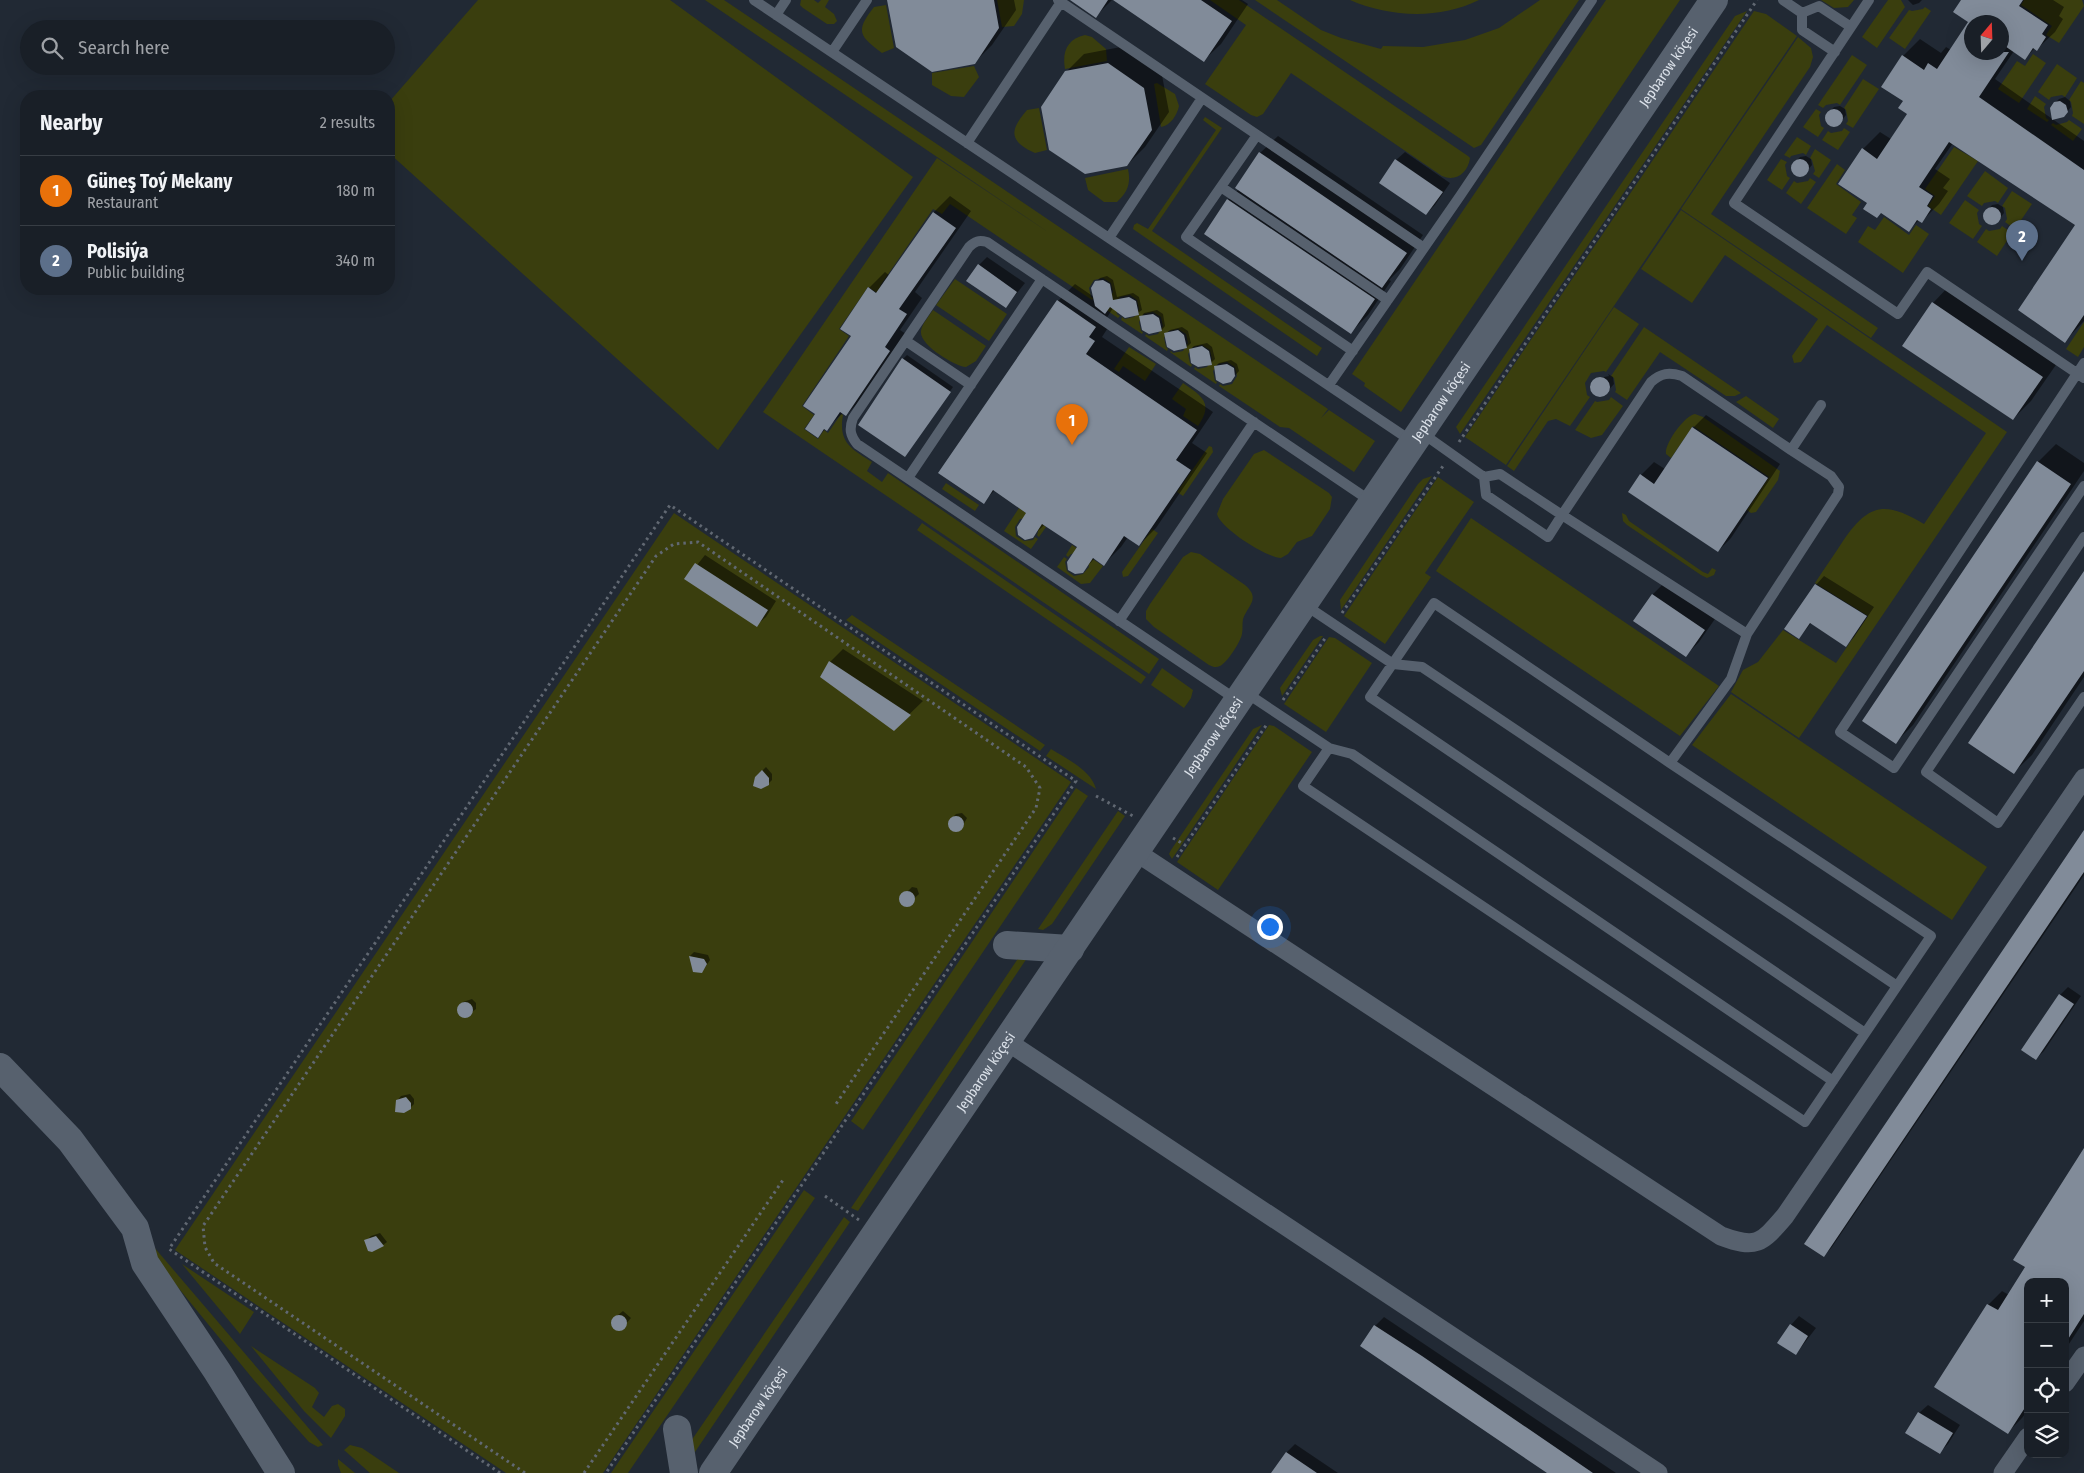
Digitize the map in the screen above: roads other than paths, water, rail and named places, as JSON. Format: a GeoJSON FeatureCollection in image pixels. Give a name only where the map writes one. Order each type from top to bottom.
{"type":"FeatureCollection","features":[{"type":"Feature","properties":{"kind":"street","name":"Jepbarow köçesi"},"geometry":{"type":"LineString","coordinates":[[713,1473],[1008,1042],[1714,0]]}},
{"type":"Feature","properties":{"kind":"street"},"geometry":{"type":"LineString","coordinates":[[1136,852],[1721,1236],[1743,1244],[1758,1241],[1770,1233],[1785,1216],[2084,778]]}},
{"type":"Feature","properties":{"kind":"street"},"geometry":{"type":"LineString","coordinates":[[1007,945],[1070,949]]}},
{"type":"Feature","properties":{"kind":"street"},"geometry":{"type":"LineString","coordinates":[[1008,1042],[1658,1473]]}},
{"type":"Feature","properties":{"kind":"street"},"geometry":{"type":"LineString","coordinates":[[0,1067],[70,1140],[135,1228],[145,1263],[222,1379],[281,1473]]}},
{"type":"Feature","properties":{"kind":"street"},"geometry":{"type":"LineString","coordinates":[[2069,1377],[2084,1356]]}},
{"type":"Feature","properties":{"kind":"street"},"geometry":{"type":"LineString","coordinates":[[677,1429],[684,1473]]}},
{"type":"Feature","properties":{"kind":"street"},"geometry":{"type":"LineString","coordinates":[[2002,1473],[2024,1443]]}},
{"type":"Feature","properties":{"kind":"lane"},"geometry":{"type":"LineString","coordinates":[[754,0],[1329,385],[1417,437],[1451,453],[1484,477],[1500,474],[1747,634]]}},
{"type":"Feature","properties":{"kind":"lane"},"geometry":{"type":"LineString","coordinates":[[776,15],[786,0]]}},
{"type":"Feature","properties":{"kind":"lane"},"geometry":{"type":"LineString","coordinates":[[832,52],[866,0]]}},
{"type":"Feature","properties":{"kind":"lane"},"geometry":{"type":"LineString","coordinates":[[1329,385],[1592,0]]}},
{"type":"Feature","properties":{"kind":"lane"},"geometry":{"type":"LineString","coordinates":[[1783,0],[1802,13]]}},
{"type":"Feature","properties":{"kind":"lane"},"geometry":{"type":"LineString","coordinates":[[1869,0],[1734,203],[1898,314],[1927,272],[2081,375]]}},
{"type":"Feature","properties":{"kind":"lane"},"geometry":{"type":"LineString","coordinates":[[967,143],[1060,1],[1424,248]]}},
{"type":"Feature","properties":{"kind":"lane"},"geometry":{"type":"LineString","coordinates":[[1802,13],[1819,6],[1851,27]]}},
{"type":"Feature","properties":{"kind":"lane"},"geometry":{"type":"LineString","coordinates":[[1802,13],[1802,30],[1835,52]]}},
{"type":"Feature","properties":{"kind":"lane"},"geometry":{"type":"LineString","coordinates":[[1109,238],[1202,98]]}},
{"type":"Feature","properties":{"kind":"lane"},"geometry":{"type":"LineString","coordinates":[[1257,135],[1186,237],[1353,351]]}},
{"type":"Feature","properties":{"kind":"lane"},"geometry":{"type":"LineString","coordinates":[[1221,187],[1388,300]]}},
{"type":"Feature","properties":{"kind":"lane"},"geometry":{"type":"LineString","coordinates":[[1373,502],[987,242],[980,240],[974,242],[853,418],[850,428],[851,436],[857,444],[1119,620],[1242,696],[1275,712],[1329,748],[1352,754],[1833,1081]]}},
{"type":"Feature","properties":{"kind":"lane"},"geometry":{"type":"LineString","coordinates":[[908,478],[1042,279]]}},
{"type":"Feature","properties":{"kind":"lane"},"geometry":{"type":"LineString","coordinates":[[906,341],[971,385]]}},
{"type":"Feature","properties":{"kind":"lane"},"geometry":{"type":"LineString","coordinates":[[2084,363],[2081,375],[1840,732],[1894,768],[2084,486]]}},
{"type":"Feature","properties":{"kind":"lane"},"geometry":{"type":"LineString","coordinates":[[1484,477],[1486,495],[1548,537],[1651,382],[1664,373],[1673,373],[1682,376],[1837,481],[1839,487],[1838,494],[1747,634],[1728,684],[1670,763]]}},
{"type":"Feature","properties":{"kind":"lane"},"geometry":{"type":"LineString","coordinates":[[1791,450],[1821,405]]}},
{"type":"Feature","properties":{"kind":"lane"},"geometry":{"type":"LineString","coordinates":[[1119,620],[1254,422]]}},
{"type":"Feature","properties":{"kind":"lane"},"geometry":{"type":"LineString","coordinates":[[2084,537],[1926,772],[1998,824],[2084,697]]}},
{"type":"Feature","properties":{"kind":"lane"},"geometry":{"type":"LineString","coordinates":[[1329,748],[1303,786],[1805,1122],[1866,1033],[1931,936],[1670,763],[1434,603],[1370,697],[1866,1033]]}},
{"type":"Feature","properties":{"kind":"lane"},"geometry":{"type":"LineString","coordinates":[[1304,604],[1393,664],[1422,667],[1897,986]]}},
{"type":"Feature","properties":{"kind":"place","name":"Polisiýa"},"geometry":{"type":"Point","coordinates":[2022,261]}},
{"type":"Feature","properties":{"kind":"place","name":"Güneş Toý Mekany"},"geometry":{"type":"Point","coordinates":[1072,445]}}]}
